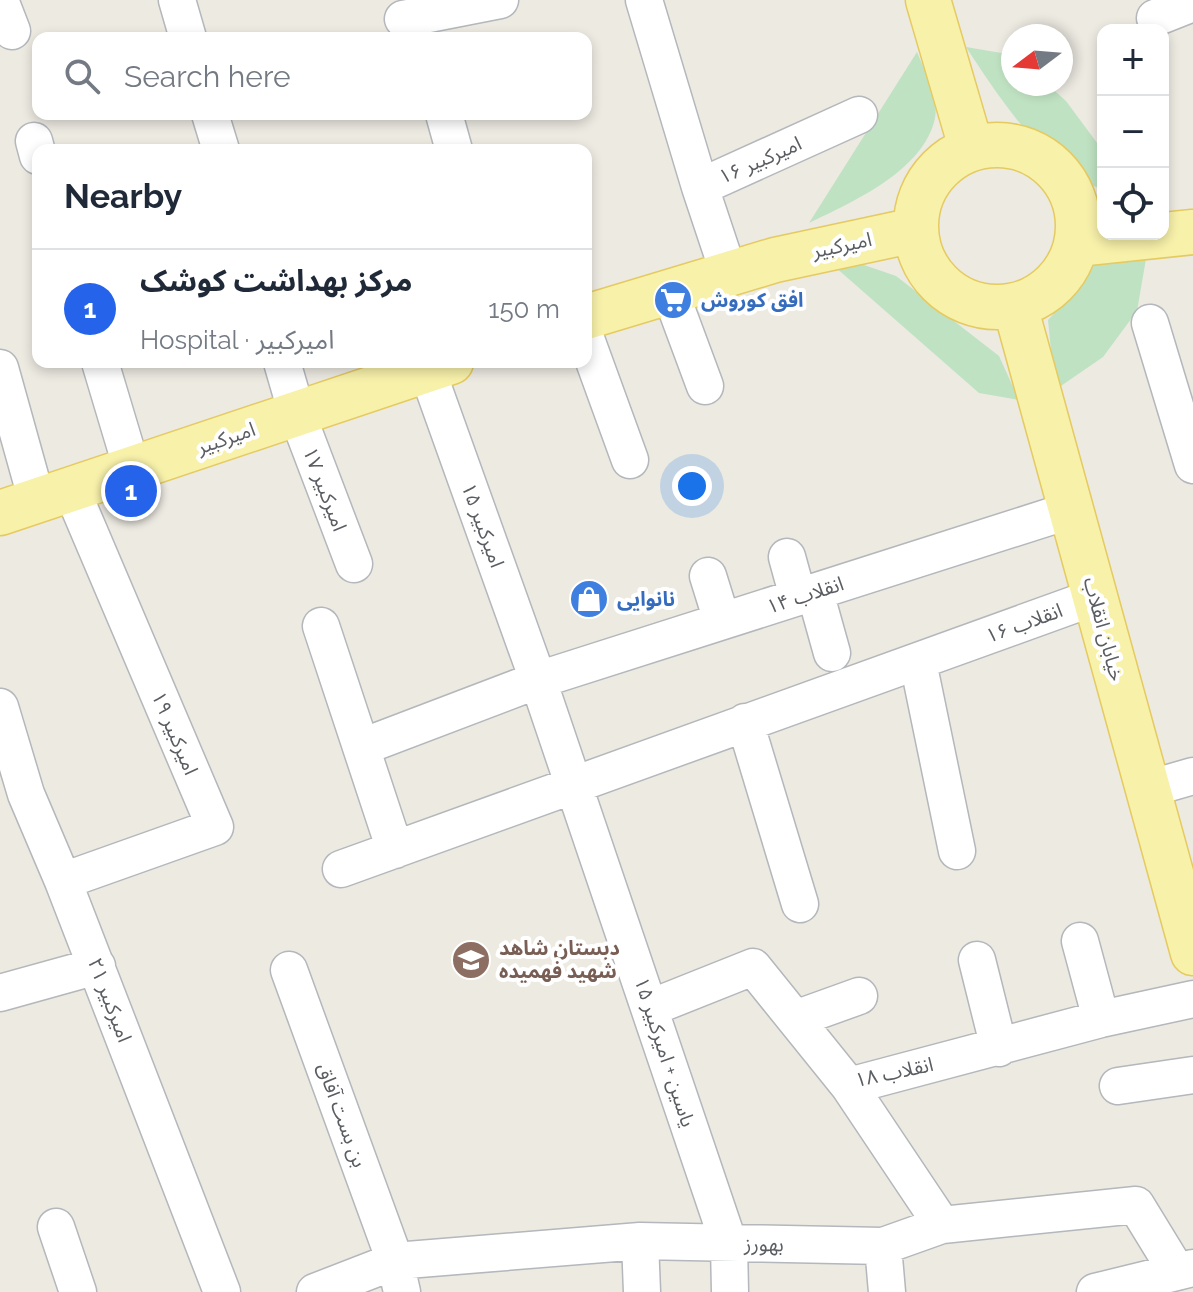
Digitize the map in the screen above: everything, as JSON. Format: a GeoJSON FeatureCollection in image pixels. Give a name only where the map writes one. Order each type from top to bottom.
{"type":"FeatureCollection","features":[{"type":"Feature","properties":{"kind":"main road"},"geometry":{"type":"LineString","coordinates":[[928,0],[971,147]]}},
{"type":"Feature","properties":{"kind":"main road"},"geometry":{"type":"LineString","coordinates":[[1006,144],[1038,154],[1063,178],[1077,209],[1077,244],[1065,272],[1043,294],[1015,306],[987,307],[959,299],[937,282],[921,258],[915,230],[921,195],[941,165],[971,147],[1006,144]]}},
{"type":"Feature","properties":{"kind":"main road","name":"امیرکبیر"},"geometry":{"type":"LineString","coordinates":[[592,315],[669,289],[775,260],[915,230]]}},
{"type":"Feature","properties":{"kind":"main road"},"geometry":{"type":"LineString","coordinates":[[1077,244],[1193,232]]}},
{"type":"Feature","properties":{"kind":"main road","name":"خیابان انقلاب"},"geometry":{"type":"LineString","coordinates":[[1015,306],[1193,953]]}},
{"type":"Feature","properties":{"kind":"main road","name":"امیرکبیر"},"geometry":{"type":"LineString","coordinates":[[36,501],[433,368]]}},
{"type":"Feature","properties":{"kind":"street"},"geometry":{"type":"LineString","coordinates":[[177,0],[186,32]]}},
{"type":"Feature","properties":{"kind":"street"},"geometry":{"type":"LineString","coordinates":[[404,19],[500,0]]}},
{"type":"Feature","properties":{"kind":"street"},"geometry":{"type":"LineString","coordinates":[[644,0],[700,187]]}},
{"type":"Feature","properties":{"kind":"street"},"geometry":{"type":"LineString","coordinates":[[1155,18],[1193,3]]}},
{"type":"Feature","properties":{"kind":"street","name":"امیرکبیر ۱۶"},"geometry":{"type":"LineString","coordinates":[[729,274],[700,187],[859,115]]}},
{"type":"Feature","properties":{"kind":"street"},"geometry":{"type":"LineString","coordinates":[[212,120],[219,144]]}},
{"type":"Feature","properties":{"kind":"street"},"geometry":{"type":"LineString","coordinates":[[446,120],[452,144]]}},
{"type":"Feature","properties":{"kind":"street"},"geometry":{"type":"LineString","coordinates":[[669,289],[705,386]]}},
{"type":"Feature","properties":{"kind":"street"},"geometry":{"type":"LineString","coordinates":[[1150,323],[1193,465]]}},
{"type":"Feature","properties":{"kind":"street"},"geometry":{"type":"LineString","coordinates":[[592,356],[630,460]]}},
{"type":"Feature","properties":{"kind":"street"},"geometry":{"type":"LineString","coordinates":[[0,368],[36,501]]}},
{"type":"Feature","properties":{"kind":"street"},"geometry":{"type":"LineString","coordinates":[[102,368],[132,469]]}},
{"type":"Feature","properties":{"kind":"street","name":"امیرکبیر ۱۷"},"geometry":{"type":"LineString","coordinates":[[284,368],[297,414],[354,564]]}},
{"type":"Feature","properties":{"kind":"street","name":"امیرکبیر ۱۵"},"geometry":{"type":"LineString","coordinates":[[440,368],[538,680]]}},
{"type":"Feature","properties":{"kind":"street","name":"امیرکبیر ۱۹"},"geometry":{"type":"LineString","coordinates":[[36,501],[215,827],[63,881]]}},
{"type":"Feature","properties":{"kind":"street","name":"انقلاب ۱۴"},"geometry":{"type":"LineString","coordinates":[[362,747],[538,680],[1071,510]]}},
{"type":"Feature","properties":{"kind":"street"},"geometry":{"type":"LineString","coordinates":[[787,557],[832,653]]}},
{"type":"Feature","properties":{"kind":"street"},"geometry":{"type":"LineString","coordinates":[[708,576],[722,621]]}},
{"type":"Feature","properties":{"kind":"street","name":"انقلاب ۱۶"},"geometry":{"type":"LineString","coordinates":[[341,869],[574,788],[745,722],[1095,597]]}},
{"type":"Feature","properties":{"kind":"street"},"geometry":{"type":"LineString","coordinates":[[321,626],[395,850]]}},
{"type":"Feature","properties":{"kind":"street"},"geometry":{"type":"LineString","coordinates":[[918,662],[957,851]]}},
{"type":"Feature","properties":{"kind":"street","name":"یاسین + امیرکبیر ۱۵"},"geometry":{"type":"LineString","coordinates":[[538,680],[729,1244],[730,1292]]}},
{"type":"Feature","properties":{"kind":"street","name":"امیرکبیر ۲۱"},"geometry":{"type":"LineString","coordinates":[[0,707],[13,799],[63,881],[222,1292]]}},
{"type":"Feature","properties":{"kind":"street"},"geometry":{"type":"LineString","coordinates":[[745,722],[800,904]]}},
{"type":"Feature","properties":{"kind":"street"},"geometry":{"type":"LineString","coordinates":[[1148,789],[1193,776]]}},
{"type":"Feature","properties":{"kind":"street"},"geometry":{"type":"LineString","coordinates":[[1080,941],[1101,1019]]}},
{"type":"Feature","properties":{"kind":"street"},"geometry":{"type":"LineString","coordinates":[[977,960],[999,1048]]}},
{"type":"Feature","properties":{"kind":"street"},"geometry":{"type":"LineString","coordinates":[[0,993],[97,966]]}},
{"type":"Feature","properties":{"kind":"street","name":"انقلاب ۱۸"},"geometry":{"type":"LineString","coordinates":[[650,1008],[753,967],[849,1086],[1101,1019],[1193,999]]}},
{"type":"Feature","properties":{"kind":"street","name":"بن بست آفاق"},"geometry":{"type":"LineString","coordinates":[[289,970],[398,1276]]}},
{"type":"Feature","properties":{"kind":"street"},"geometry":{"type":"LineString","coordinates":[[795,1019],[859,996]]}},
{"type":"Feature","properties":{"kind":"street"},"geometry":{"type":"LineString","coordinates":[[1118,1086],[1193,1075]]}},
{"type":"Feature","properties":{"kind":"street"},"geometry":{"type":"LineString","coordinates":[[849,1086],[942,1225]]}},
{"type":"Feature","properties":{"kind":"street","name":"بهورز"},"geometry":{"type":"LineString","coordinates":[[315,1292],[398,1276],[640,1241],[883,1246],[942,1225],[1136,1205],[1182,1277]]}},
{"type":"Feature","properties":{"kind":"street"},"geometry":{"type":"LineString","coordinates":[[56,1227],[78,1292]]}},
{"type":"Feature","properties":{"kind":"street"},"geometry":{"type":"LineString","coordinates":[[640,1241],[642,1292]]}},
{"type":"Feature","properties":{"kind":"street"},"geometry":{"type":"LineString","coordinates":[[883,1246],[887,1292]]}},
{"type":"Feature","properties":{"kind":"street"},"geometry":{"type":"LineString","coordinates":[[1095,1292],[1182,1277]]}},
{"type":"Feature","properties":{"kind":"green space"},"geometry":{"type":"Polygon","coordinates":[[[966,47],[1001,53],[1001,96],[1060,96],[1066,101],[1097,143],[1097,187],[1083,181],[1044,150],[993,87],[966,47]]]}},
{"type":"Feature","properties":{"kind":"green space"},"geometry":{"type":"Polygon","coordinates":[[[917,52],[935,102],[935,118],[928,137],[902,169],[865,195],[809,223],[917,52]]]}},
{"type":"Feature","properties":{"kind":"green space"},"geometry":{"type":"Polygon","coordinates":[[[1148,247],[1137,311],[1103,357],[1055,390],[1048,320],[1077,289],[1099,253],[1148,247]]]}},
{"type":"Feature","properties":{"kind":"green space"},"geometry":{"type":"Polygon","coordinates":[[[864,265],[896,276],[999,356],[1019,400],[979,393],[834,266],[864,265]]]}},
{"type":"Feature","properties":{"kind":"place","name":"افق کوروش"},"geometry":{"type":"Point","coordinates":[673,300]}},
{"type":"Feature","properties":{"kind":"place","name":"مرکز بهداشت کوشک"},"geometry":{"type":"Point","coordinates":[131,491]}},
{"type":"Feature","properties":{"kind":"place","name":"نانوایی"},"geometry":{"type":"Point","coordinates":[589,599]}},
{"type":"Feature","properties":{"kind":"place","name":"دبستان شاهد شهید فهمیده"},"geometry":{"type":"Point","coordinates":[471,960]}}]}
